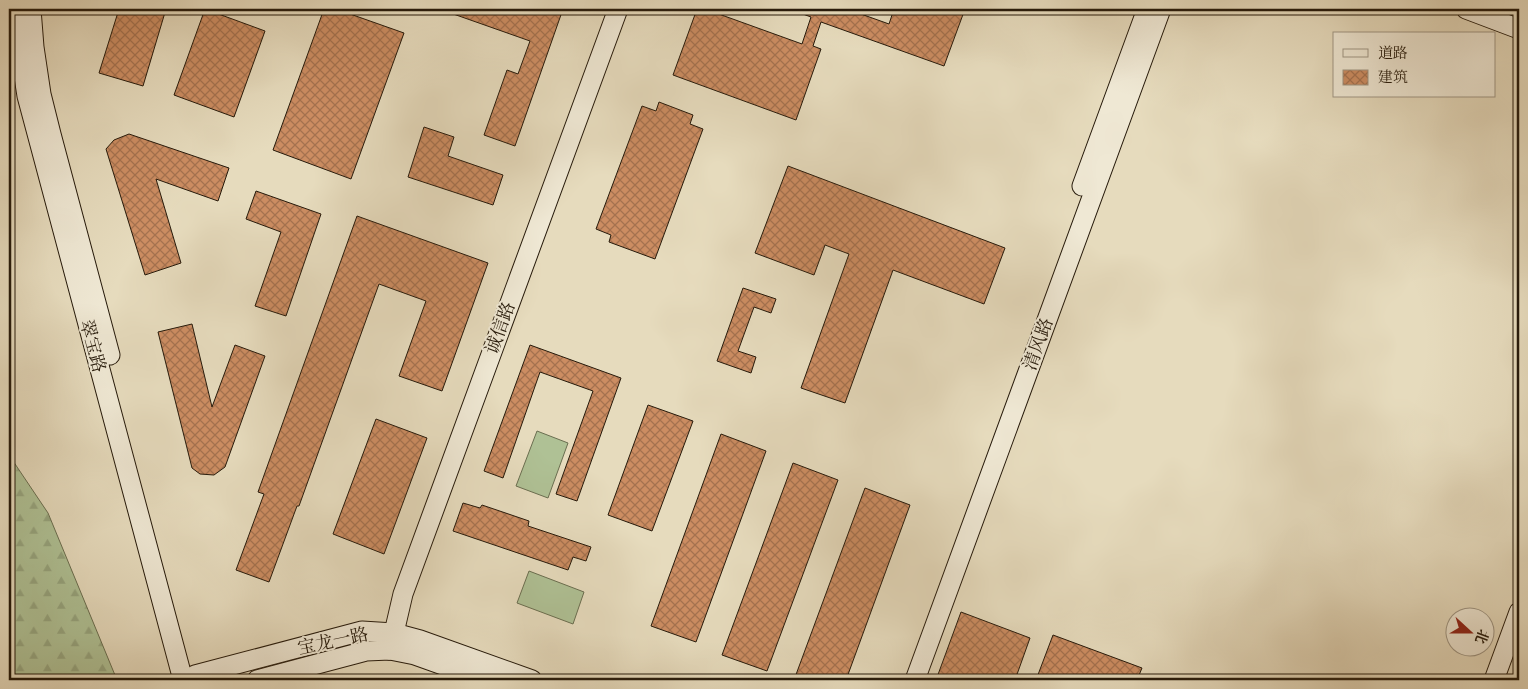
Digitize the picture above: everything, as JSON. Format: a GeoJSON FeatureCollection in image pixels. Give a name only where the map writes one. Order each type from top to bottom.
{"type":"FeatureCollection","features":[{"type":"Feature","properties":{"kind":"street","name":"翠宝路"},"geometry":{"type":"LineString","coordinates":[[16,9],[20,51],[29,104],[191,679]]}},
{"type":"Feature","properties":{"kind":"street","name":"翠宝路"},"geometry":{"type":"LineString","coordinates":[[31,9],[41,94],[191,679]]}},
{"type":"Feature","properties":{"kind":"street","name":"诚信路"},"geometry":{"type":"LineString","coordinates":[[392,641],[403,594],[618,9]]}},
{"type":"Feature","properties":{"kind":"street","name":"清风路"},"geometry":{"type":"LineString","coordinates":[[901,680],[1147,9]]}},
{"type":"Feature","properties":{"kind":"street","name":"清风路"},"geometry":{"type":"LineString","coordinates":[[915,680],[1161,9]]}},
{"type":"Feature","properties":{"kind":"street"},"geometry":{"type":"LineString","coordinates":[[1466,9],[1519,29]]}},
{"type":"Feature","properties":{"kind":"street"},"geometry":{"type":"LineString","coordinates":[[1494,680],[1519,612]]}},
{"type":"Feature","properties":{"kind":"street","name":"宝龙一路"},"geometry":{"type":"LineString","coordinates":[[191,679],[362,631],[392,641],[415,655],[485,680]]}},
{"type":"Feature","properties":{"kind":"street","name":"宝龙一路"},"geometry":{"type":"LineString","coordinates":[[256,680],[366,651],[392,641],[435,644],[532,680]]}},
{"type":"Feature","properties":{"kind":"green space"},"geometry":{"type":"Polygon","coordinates":[[[537,431],[568,443],[548,498],[516,486],[537,431]]]}},
{"type":"Feature","properties":{"kind":"green space"},"geometry":{"type":"Polygon","coordinates":[[[9,455],[48,513],[117,680],[9,680],[9,455]]]}},
{"type":"Feature","properties":{"kind":"green space"},"geometry":{"type":"Polygon","coordinates":[[[529,571],[584,592],[573,624],[517,603],[529,571]]]}},
{"type":"Feature","properties":{"kind":"building"},"geometry":{"type":"Polygon","coordinates":[[[119,9],[166,9],[143,86],[99,73],[119,9]]]}},
{"type":"Feature","properties":{"kind":"building"},"geometry":{"type":"Polygon","coordinates":[[[205,9],[265,31],[234,117],[174,95],[205,9]]]}},
{"type":"Feature","properties":{"kind":"building"},"geometry":{"type":"Polygon","coordinates":[[[324,9],[336,9],[404,33],[351,179],[273,150],[324,9]]]}},
{"type":"Feature","properties":{"kind":"building"},"geometry":{"type":"Polygon","coordinates":[[[443,9],[563,9],[515,146],[484,135],[507,70],[518,74],[530,41],[443,9]]]}},
{"type":"Feature","properties":{"kind":"building"},"geometry":{"type":"Polygon","coordinates":[[[697,9],[705,9],[802,44],[811,17],[792,9],[847,9],[889,24],[894,9],[965,9],[944,66],[821,22],[813,46],[821,49],[796,120],[673,75],[697,9]]]}},
{"type":"Feature","properties":{"kind":"building"},"geometry":{"type":"Polygon","coordinates":[[[659,102],[693,115],[690,124],[703,129],[655,259],[609,242],[611,235],[596,229],[642,106],[656,111],[659,102]]]}},
{"type":"Feature","properties":{"kind":"building"},"geometry":{"type":"Polygon","coordinates":[[[424,127],[454,137],[448,156],[503,175],[493,205],[408,177],[424,127]]]}},
{"type":"Feature","properties":{"kind":"building"},"geometry":{"type":"Polygon","coordinates":[[[129,134],[229,168],[218,201],[156,179],[181,263],[145,275],[106,149],[114,140],[129,134]]]}},
{"type":"Feature","properties":{"kind":"building"},"geometry":{"type":"Polygon","coordinates":[[[788,166],[1005,248],[984,304],[893,270],[845,403],[801,388],[849,254],[825,245],[814,275],[755,253],[788,166]]]}},
{"type":"Feature","properties":{"kind":"building"},"geometry":{"type":"Polygon","coordinates":[[[256,191],[321,214],[286,316],[255,306],[281,232],[246,219],[256,191]]]}},
{"type":"Feature","properties":{"kind":"building"},"geometry":{"type":"Polygon","coordinates":[[[357,216],[488,263],[442,391],[399,376],[426,301],[379,284],[299,506],[297,506],[269,582],[236,570],[264,494],[258,492],[357,216]]]}},
{"type":"Feature","properties":{"kind":"building"},"geometry":{"type":"Polygon","coordinates":[[[743,288],[776,299],[771,313],[754,307],[738,351],[756,357],[751,373],[717,361],[743,288]]]}},
{"type":"Feature","properties":{"kind":"building"},"geometry":{"type":"Polygon","coordinates":[[[192,324],[212,407],[235,345],[265,356],[225,467],[214,475],[200,474],[192,468],[158,332],[192,324]]]}},
{"type":"Feature","properties":{"kind":"building"},"geometry":{"type":"Polygon","coordinates":[[[530,345],[621,378],[577,501],[556,494],[593,391],[540,372],[503,478],[484,471],[530,345]]]}},
{"type":"Feature","properties":{"kind":"building"},"geometry":{"type":"Polygon","coordinates":[[[648,405],[693,421],[652,531],[608,515],[648,405]]]}},
{"type":"Feature","properties":{"kind":"building"},"geometry":{"type":"Polygon","coordinates":[[[376,419],[427,438],[384,554],[333,534],[376,419]]]}},
{"type":"Feature","properties":{"kind":"building"},"geometry":{"type":"Polygon","coordinates":[[[721,434],[766,451],[696,642],[651,626],[721,434]]]}},
{"type":"Feature","properties":{"kind":"building"},"geometry":{"type":"Polygon","coordinates":[[[793,463],[838,480],[767,671],[722,655],[793,463]]]}},
{"type":"Feature","properties":{"kind":"building"},"geometry":{"type":"Polygon","coordinates":[[[865,488],[910,505],[846,680],[794,680],[865,488]]]}},
{"type":"Feature","properties":{"kind":"building"},"geometry":{"type":"Polygon","coordinates":[[[463,503],[480,508],[482,505],[529,521],[528,526],[591,547],[586,561],[573,557],[568,570],[453,531],[463,503]]]}},
{"type":"Feature","properties":{"kind":"building"},"geometry":{"type":"Polygon","coordinates":[[[961,612],[1030,638],[1015,680],[936,680],[961,612]]]}},
{"type":"Feature","properties":{"kind":"building"},"geometry":{"type":"Polygon","coordinates":[[[1053,635],[1142,668],[1137,680],[1036,680],[1053,635]]]}}]}
